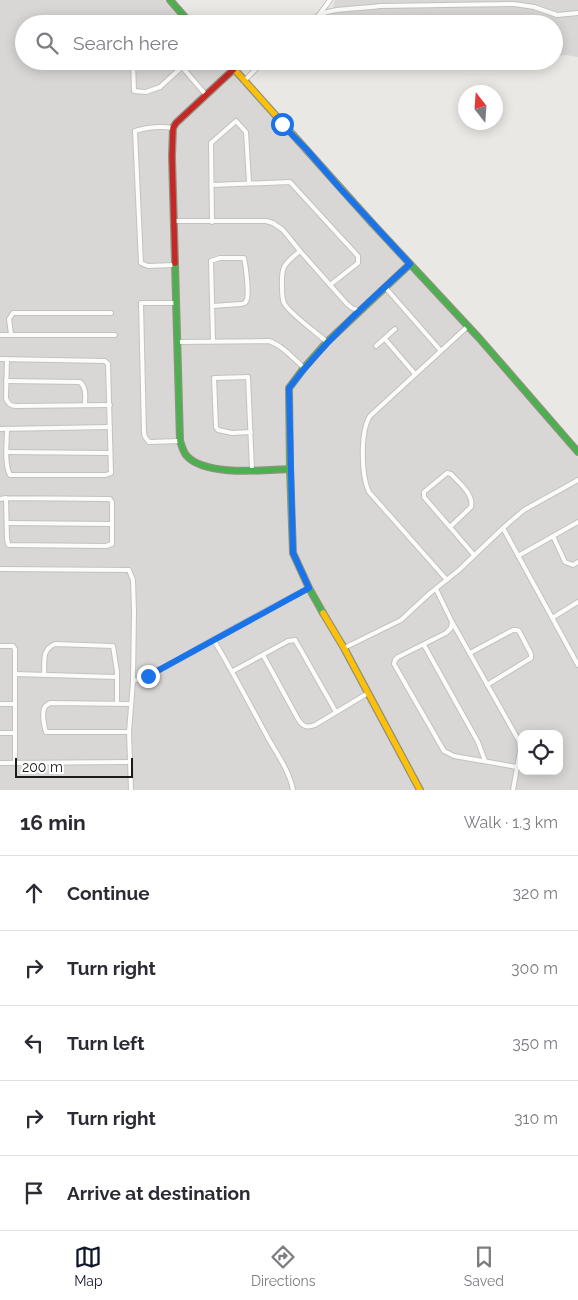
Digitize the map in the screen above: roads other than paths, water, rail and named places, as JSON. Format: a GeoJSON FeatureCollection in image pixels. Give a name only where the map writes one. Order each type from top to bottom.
{"type":"FeatureCollection","features":[{"type":"Feature","properties":{"kind":"street"},"geometry":{"type":"LineString","coordinates":[[170,0],[183,15]]}},
{"type":"Feature","properties":{"kind":"street"},"geometry":{"type":"LineString","coordinates":[[319,15],[330,0]]}},
{"type":"Feature","properties":{"kind":"street"},"geometry":{"type":"LineString","coordinates":[[319,15],[332,10],[365,9],[380,6],[514,4],[525,4],[557,15],[578,13]]}},
{"type":"Feature","properties":{"kind":"street"},"geometry":{"type":"LineString","coordinates":[[133,70],[134,91],[146,92],[160,87],[179,70]]}},
{"type":"Feature","properties":{"kind":"street"},"geometry":{"type":"LineString","coordinates":[[185,70],[206,95]]}},
{"type":"Feature","properties":{"kind":"street"},"geometry":{"type":"LineString","coordinates":[[233,70],[173,128],[173,222],[180,441],[187,457],[198,464],[231,471],[290,470]]}},
{"type":"Feature","properties":{"kind":"street"},"geometry":{"type":"LineString","coordinates":[[235,70],[510,373],[578,452]]}},
{"type":"Feature","properties":{"kind":"street"},"geometry":{"type":"LineString","coordinates":[[244,81],[255,70]]}},
{"type":"Feature","properties":{"kind":"street"},"geometry":{"type":"LineString","coordinates":[[212,222],[211,143],[236,121],[246,132],[249,182]]}},
{"type":"Feature","properties":{"kind":"street"},"geometry":{"type":"LineString","coordinates":[[173,128],[164,126],[151,127],[135,131],[141,263],[148,266],[174,265]]}},
{"type":"Feature","properties":{"kind":"street"},"geometry":{"type":"LineString","coordinates":[[212,185],[249,182],[290,182],[358,256],[358,263],[330,284]]}},
{"type":"Feature","properties":{"kind":"street"},"geometry":{"type":"LineString","coordinates":[[173,222],[266,221],[273,223],[283,230],[348,304],[360,311]]}},
{"type":"Feature","properties":{"kind":"street"},"geometry":{"type":"LineString","coordinates":[[300,251],[283,268],[281,277],[283,301],[290,311],[328,342]]}},
{"type":"Feature","properties":{"kind":"street"},"geometry":{"type":"LineString","coordinates":[[212,306],[241,304],[247,300],[244,258],[220,258],[211,261],[212,306],[213,341]]}},
{"type":"Feature","properties":{"kind":"street"},"geometry":{"type":"LineString","coordinates":[[410,264],[328,342],[289,388],[290,470],[293,553],[309,588],[344,648],[420,790]]}},
{"type":"Feature","properties":{"kind":"street"},"geometry":{"type":"LineString","coordinates":[[385,287],[440,351]]}},
{"type":"Feature","properties":{"kind":"street"},"geometry":{"type":"LineString","coordinates":[[176,303],[141,303],[144,433],[149,442],[180,441]]}},
{"type":"Feature","properties":{"kind":"street"},"geometry":{"type":"LineString","coordinates":[[11,334],[9,319],[13,313],[111,313]]}},
{"type":"Feature","properties":{"kind":"street"},"geometry":{"type":"LineString","coordinates":[[447,580],[372,496],[367,487],[365,480],[365,428],[370,416],[387,399],[468,327]]}},
{"type":"Feature","properties":{"kind":"street"},"geometry":{"type":"LineString","coordinates":[[376,346],[395,329]]}},
{"type":"Feature","properties":{"kind":"street"},"geometry":{"type":"LineString","coordinates":[[0,334],[115,335]]}},
{"type":"Feature","properties":{"kind":"street"},"geometry":{"type":"LineString","coordinates":[[385,339],[415,374]]}},
{"type":"Feature","properties":{"kind":"street"},"geometry":{"type":"LineString","coordinates":[[177,342],[269,341],[304,368]]}},
{"type":"Feature","properties":{"kind":"street"},"geometry":{"type":"LineString","coordinates":[[0,359],[105,361],[108,364],[111,473],[108,475],[11,476],[8,472],[7,429]]}},
{"type":"Feature","properties":{"kind":"street"},"geometry":{"type":"LineString","coordinates":[[7,359],[7,401],[13,406],[110,405]]}},
{"type":"Feature","properties":{"kind":"street"},"geometry":{"type":"LineString","coordinates":[[251,432],[226,432],[216,428],[215,378],[248,377],[251,432],[252,470]]}},
{"type":"Feature","properties":{"kind":"street"},"geometry":{"type":"LineString","coordinates":[[6,381],[80,382],[84,388],[85,405]]}},
{"type":"Feature","properties":{"kind":"street"},"geometry":{"type":"LineString","coordinates":[[0,429],[110,427]]}},
{"type":"Feature","properties":{"kind":"street"},"geometry":{"type":"LineString","coordinates":[[7,452],[110,453]]}},
{"type":"Feature","properties":{"kind":"street"},"geometry":{"type":"LineString","coordinates":[[450,527],[473,504],[471,497],[451,474],[447,473],[424,492],[424,497],[474,555]]}},
{"type":"Feature","properties":{"kind":"street"},"geometry":{"type":"LineString","coordinates":[[344,648],[400,620],[524,510],[578,480]]}},
{"type":"Feature","properties":{"kind":"street"},"geometry":{"type":"LineString","coordinates":[[0,498],[6,498],[110,499],[112,502],[112,544],[106,546],[8,544],[6,498]]}},
{"type":"Feature","properties":{"kind":"street"},"geometry":{"type":"LineString","coordinates":[[518,556],[578,522]]}},
{"type":"Feature","properties":{"kind":"street"},"geometry":{"type":"LineString","coordinates":[[7,523],[112,524]]}},
{"type":"Feature","properties":{"kind":"street"},"geometry":{"type":"LineString","coordinates":[[503,528],[578,666]]}},
{"type":"Feature","properties":{"kind":"street"},"geometry":{"type":"LineString","coordinates":[[553,536],[565,562],[573,565],[578,562]]}},
{"type":"Feature","properties":{"kind":"street"},"geometry":{"type":"LineString","coordinates":[[0,569],[129,570],[133,580],[134,612],[133,681],[129,732],[131,790]]}},
{"type":"Feature","properties":{"kind":"street"},"geometry":{"type":"LineString","coordinates":[[133,681],[158,671],[213,639],[309,588]]}},
{"type":"Feature","properties":{"kind":"street"},"geometry":{"type":"LineString","coordinates":[[436,589],[452,622],[519,741],[520,751],[513,790]]}},
{"type":"Feature","properties":{"kind":"street"},"geometry":{"type":"LineString","coordinates":[[552,618],[578,602]]}},
{"type":"Feature","properties":{"kind":"street"},"geometry":{"type":"LineString","coordinates":[[452,622],[449,630],[398,658],[394,664],[444,751],[454,756],[517,767]]}},
{"type":"Feature","properties":{"kind":"street"},"geometry":{"type":"LineString","coordinates":[[470,653],[513,630],[519,631],[531,654],[531,658],[487,685]]}},
{"type":"Feature","properties":{"kind":"street"},"geometry":{"type":"LineString","coordinates":[[213,639],[233,671],[289,778],[293,790]]}},
{"type":"Feature","properties":{"kind":"street"},"geometry":{"type":"LineString","coordinates":[[233,671],[288,641],[295,640],[336,712]]}},
{"type":"Feature","properties":{"kind":"street"},"geometry":{"type":"LineString","coordinates":[[44,675],[45,652],[48,647],[55,644],[114,646],[117,703]]}},
{"type":"Feature","properties":{"kind":"street"},"geometry":{"type":"LineString","coordinates":[[424,645],[478,742],[485,761]]}},
{"type":"Feature","properties":{"kind":"street"},"geometry":{"type":"LineString","coordinates":[[0,646],[13,646],[15,649],[15,762]]}},
{"type":"Feature","properties":{"kind":"street"},"geometry":{"type":"LineString","coordinates":[[264,655],[302,725],[307,727],[312,726],[368,693]]}},
{"type":"Feature","properties":{"kind":"street"},"geometry":{"type":"LineString","coordinates":[[15,674],[116,676]]}},
{"type":"Feature","properties":{"kind":"street"},"geometry":{"type":"LineString","coordinates":[[129,732],[46,732],[43,710],[50,703],[131,704]]}},
{"type":"Feature","properties":{"kind":"street"},"geometry":{"type":"LineString","coordinates":[[0,704],[15,704]]}},
{"type":"Feature","properties":{"kind":"street"},"geometry":{"type":"LineString","coordinates":[[0,733],[14,733]]}},
{"type":"Feature","properties":{"kind":"street"},"geometry":{"type":"LineString","coordinates":[[0,763],[130,762]]}}]}
